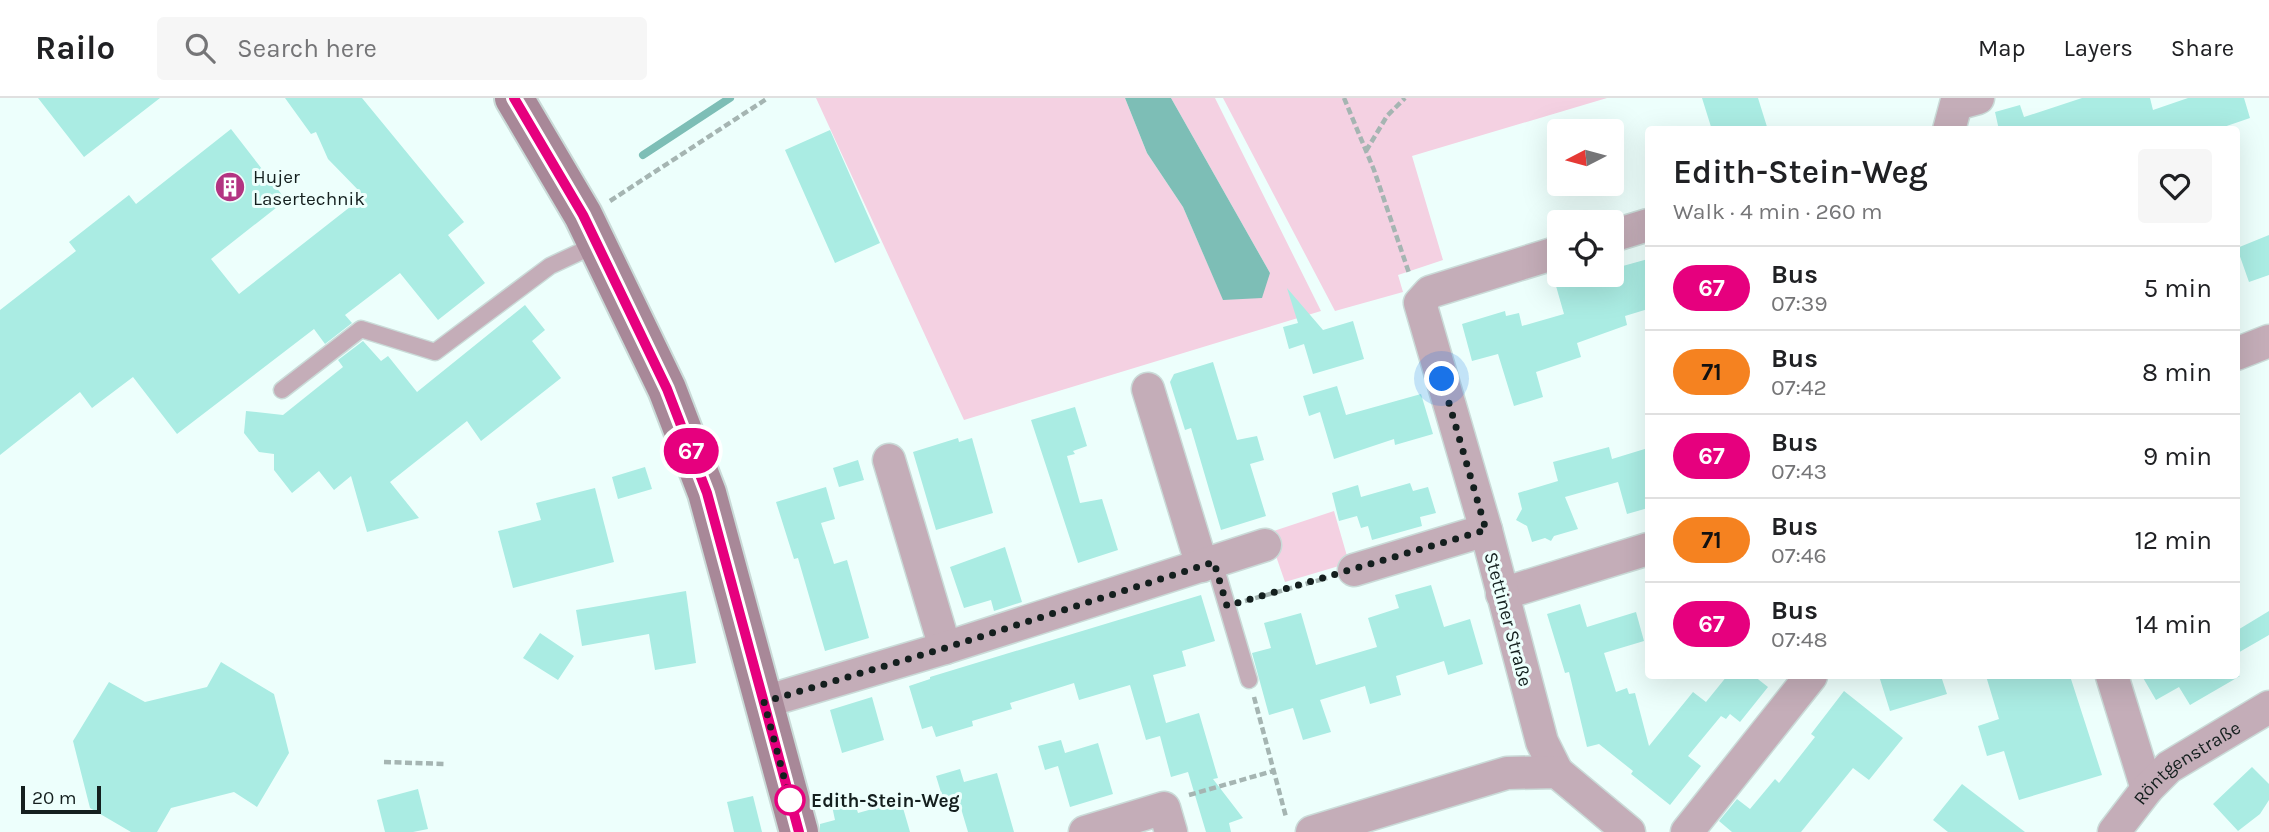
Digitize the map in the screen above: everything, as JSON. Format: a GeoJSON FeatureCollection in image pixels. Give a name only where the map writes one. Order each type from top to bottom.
{"type":"FeatureCollection","features":[{"type":"Feature","properties":{"kind":"street"},"geometry":{"type":"LineString","coordinates":[[514,98],[590,229],[667,389],[707,493],[799,832]]}},
{"type":"Feature","properties":{"kind":"street"},"geometry":{"type":"LineString","coordinates":[[1950,126],[1956,104],[1978,98]]}},
{"type":"Feature","properties":{"kind":"street"},"geometry":{"type":"LineString","coordinates":[[1624,232],[1645,226]]}},
{"type":"Feature","properties":{"kind":"street"},"geometry":{"type":"LineString","coordinates":[[1420,303],[1430,292],[1547,256]]}},
{"type":"Feature","properties":{"kind":"street","name":"Stettiner Straße"},"geometry":{"type":"LineString","coordinates":[[1420,303],[1486,530],[1542,743],[1557,772]]}},
{"type":"Feature","properties":{"kind":"street"},"geometry":{"type":"LineString","coordinates":[[2240,352],[2269,341]]}},
{"type":"Feature","properties":{"kind":"street"},"geometry":{"type":"LineString","coordinates":[[1148,389],[1208,564]]}},
{"type":"Feature","properties":{"kind":"street"},"geometry":{"type":"LineString","coordinates":[[889,460],[945,648]]}},
{"type":"Feature","properties":{"kind":"street"},"geometry":{"type":"LineString","coordinates":[[1354,570],[1486,530]]}},
{"type":"Feature","properties":{"kind":"street"},"geometry":{"type":"LineString","coordinates":[[764,702],[945,648],[1265,545]]}},
{"type":"Feature","properties":{"kind":"street"},"geometry":{"type":"LineString","coordinates":[[1502,594],[1645,550]]}},
{"type":"Feature","properties":{"kind":"street"},"geometry":{"type":"LineString","coordinates":[[1687,832],[1809,679]]}},
{"type":"Feature","properties":{"kind":"street"},"geometry":{"type":"LineString","coordinates":[[2113,679],[2147,789]]}},
{"type":"Feature","properties":{"kind":"street","name":"Röntgenstraße"},"geometry":{"type":"LineString","coordinates":[[2114,832],[2147,789],[2169,766],[2269,707]]}},
{"type":"Feature","properties":{"kind":"street"},"geometry":{"type":"LineString","coordinates":[[1300,826],[1507,773],[1557,772],[1629,832]]}},
{"type":"Feature","properties":{"kind":"street"},"geometry":{"type":"LineString","coordinates":[[1085,832],[1167,820]]}},
{"type":"Feature","properties":{"kind":"lane"},"geometry":{"type":"LineString","coordinates":[[282,390],[361,329],[435,352],[550,266],[590,229]]}},
{"type":"Feature","properties":{"kind":"lane"},"geometry":{"type":"LineString","coordinates":[[1208,564],[1227,606],[1250,680]]}},
{"type":"Feature","properties":{"kind":"path"},"geometry":{"type":"LineString","coordinates":[[590,229],[613,199],[768,98]]}},
{"type":"Feature","properties":{"kind":"path"},"geometry":{"type":"LineString","coordinates":[[1344,98],[1420,303]]}},
{"type":"Feature","properties":{"kind":"path"},"geometry":{"type":"LineString","coordinates":[[1366,152],[1387,116],[1405,98]]}},
{"type":"Feature","properties":{"kind":"path"},"geometry":{"type":"LineString","coordinates":[[1227,606],[1354,570]]}},
{"type":"Feature","properties":{"kind":"path"},"geometry":{"type":"LineString","coordinates":[[1250,680],[1273,771],[1300,826]]}},
{"type":"Feature","properties":{"kind":"path"},"geometry":{"type":"LineString","coordinates":[[384,762],[446,764]]}},
{"type":"Feature","properties":{"kind":"path"},"geometry":{"type":"LineString","coordinates":[[1167,820],[1176,798],[1273,771]]}},
{"type":"Feature","properties":{"kind":"shaded area"},"geometry":{"type":"Polygon","coordinates":[[[816,98],[1125,98],[1147,153],[1183,207],[1223,299],[1270,273],[1171,98],[1215,98],[1321,311],[964,420],[816,98]]]}},
{"type":"Feature","properties":{"kind":"shaded area"},"geometry":{"type":"Polygon","coordinates":[[[1223,98],[1607,98],[1412,156],[1443,260],[1398,275],[1403,292],[1335,311],[1223,98]]]}},
{"type":"Feature","properties":{"kind":"shaded area"},"geometry":{"type":"Polygon","coordinates":[[[1334,511],[1349,563],[1285,582],[1268,533],[1334,511]]]}},
{"type":"Feature","properties":{"kind":"water"},"geometry":{"type":"Polygon","coordinates":[[[1125,98],[1171,98],[1270,273],[1262,298],[1223,300],[1183,207],[1147,153],[1125,98]]]}},
{"type":"Feature","properties":{"kind":"building"},"geometry":{"type":"Polygon","coordinates":[[[38,98],[160,98],[84,157],[38,98]]]}},
{"type":"Feature","properties":{"kind":"building"},"geometry":{"type":"Polygon","coordinates":[[[285,98],[362,98],[464,222],[448,235],[485,283],[438,320],[400,273],[345,315],[352,323],[325,344],[314,329],[177,434],[133,377],[92,408],[80,392],[0,455],[0,310],[76,251],[69,242],[129,195],[136,204],[231,129],[286,200],[211,259],[239,294],[364,196],[328,159],[316,132],[311,134],[285,98]]]}},
{"type":"Feature","properties":{"kind":"building"},"geometry":{"type":"Polygon","coordinates":[[[1702,98],[1758,98],[1767,126],[1711,126],[1702,98]]]}},
{"type":"Feature","properties":{"kind":"building"},"geometry":{"type":"Polygon","coordinates":[[[2082,98],[2150,98],[2153,110],[2188,98],[2244,98],[2250,118],[2227,126],[1998,126],[1995,112],[2020,105],[2024,117],[2082,98]]]}},
{"type":"Feature","properties":{"kind":"building"},"geometry":{"type":"Polygon","coordinates":[[[830,130],[880,243],[835,263],[785,150],[830,130]]]}},
{"type":"Feature","properties":{"kind":"building"},"geometry":{"type":"Polygon","coordinates":[[[2269,235],[2269,275],[2249,282],[2240,256],[2240,247],[2269,235]]]}},
{"type":"Feature","properties":{"kind":"building"},"geometry":{"type":"Polygon","coordinates":[[[1645,260],[1645,310],[1625,316],[1627,325],[1577,343],[1581,357],[1536,372],[1543,397],[1514,406],[1498,354],[1472,361],[1462,324],[1505,311],[1506,316],[1519,313],[1522,326],[1564,314],[1556,287],[1624,287],[1624,266],[1645,260]]]}},
{"type":"Feature","properties":{"kind":"building"},"geometry":{"type":"Polygon","coordinates":[[[1287,288],[1323,330],[1353,321],[1364,359],[1313,374],[1304,344],[1289,349],[1283,327],[1298,323],[1287,288]]]}},
{"type":"Feature","properties":{"kind":"building"},"geometry":{"type":"Polygon","coordinates":[[[525,305],[545,330],[532,341],[561,378],[481,441],[467,421],[390,482],[419,518],[367,532],[351,476],[334,490],[319,471],[292,493],[274,470],[274,454],[259,452],[244,433],[246,411],[283,415],[343,367],[338,360],[363,341],[381,361],[388,356],[417,392],[525,305]]]}},
{"type":"Feature","properties":{"kind":"building"},"geometry":{"type":"Polygon","coordinates":[[[1213,362],[1237,440],[1257,436],[1264,460],[1250,464],[1266,516],[1221,530],[1191,428],[1185,430],[1170,382],[1174,374],[1213,362]]]}},
{"type":"Feature","properties":{"kind":"building"},"geometry":{"type":"Polygon","coordinates":[[[1337,386],[1346,415],[1421,394],[1433,434],[1395,445],[1394,439],[1334,459],[1320,412],[1309,416],[1303,396],[1337,386]]]}},
{"type":"Feature","properties":{"kind":"building"},"geometry":{"type":"Polygon","coordinates":[[[1075,407],[1087,446],[1067,456],[1080,503],[1102,499],[1118,550],[1078,563],[1031,420],[1075,407]]]}},
{"type":"Feature","properties":{"kind":"building"},"geometry":{"type":"Polygon","coordinates":[[[958,438],[959,442],[972,438],[993,513],[936,530],[913,452],[958,438]]]}},
{"type":"Feature","properties":{"kind":"building"},"geometry":{"type":"Polygon","coordinates":[[[1609,447],[1612,459],[1645,449],[1645,509],[1627,514],[1618,482],[1565,497],[1578,529],[1554,536],[1551,541],[1545,538],[1532,542],[1527,526],[1516,520],[1522,509],[1518,493],[1558,481],[1553,462],[1609,447]]]}},
{"type":"Feature","properties":{"kind":"building"},"geometry":{"type":"Polygon","coordinates":[[[858,460],[864,480],[839,487],[833,468],[858,460]]]}},
{"type":"Feature","properties":{"kind":"building"},"geometry":{"type":"Polygon","coordinates":[[[645,467],[652,489],[618,499],[612,477],[645,467]]]}},
{"type":"Feature","properties":{"kind":"building"},"geometry":{"type":"Polygon","coordinates":[[[1410,483],[1413,491],[1428,487],[1436,513],[1420,517],[1422,526],[1372,540],[1368,526],[1361,528],[1357,516],[1339,521],[1332,493],[1358,485],[1361,497],[1410,483]]]}},
{"type":"Feature","properties":{"kind":"building"},"geometry":{"type":"Polygon","coordinates":[[[826,487],[835,519],[821,523],[834,564],[847,560],[869,638],[825,651],[798,558],[794,559],[776,502],[826,487]]]}},
{"type":"Feature","properties":{"kind":"building"},"geometry":{"type":"Polygon","coordinates":[[[595,488],[614,562],[513,588],[498,531],[541,520],[536,503],[595,488]]]}},
{"type":"Feature","properties":{"kind":"building"},"geometry":{"type":"Polygon","coordinates":[[[1005,547],[1022,602],[994,611],[991,600],[964,608],[950,567],[1005,547]]]}},
{"type":"Feature","properties":{"kind":"building"},"geometry":{"type":"Polygon","coordinates":[[[1431,585],[1444,627],[1470,619],[1483,664],[1448,675],[1444,661],[1396,676],[1401,695],[1370,704],[1365,686],[1320,700],[1331,732],[1303,740],[1293,708],[1269,715],[1252,653],[1271,648],[1264,623],[1301,613],[1316,665],[1377,647],[1368,618],[1399,608],[1395,595],[1431,585]]]}},
{"type":"Feature","properties":{"kind":"building"},"geometry":{"type":"Polygon","coordinates":[[[686,591],[696,663],[655,670],[649,634],[582,646],[576,610],[686,591]]]}},
{"type":"Feature","properties":{"kind":"building"},"geometry":{"type":"Polygon","coordinates":[[[1201,595],[1215,641],[1182,651],[1186,666],[1153,675],[1166,723],[1199,713],[1218,778],[1213,779],[1243,818],[1229,823],[1231,832],[1206,832],[1188,772],[1171,777],[1160,736],[1146,740],[1130,685],[1079,700],[1074,683],[1010,703],[1012,709],[972,721],[973,726],[936,737],[932,726],[922,729],[909,686],[930,677],[1201,595]]]}},
{"type":"Feature","properties":{"kind":"building"},"geometry":{"type":"Polygon","coordinates":[[[1580,604],[1587,627],[1636,612],[1644,641],[1604,653],[1616,692],[1627,688],[1629,694],[1635,693],[1649,746],[1693,692],[1706,702],[1725,679],[1758,679],[1768,687],[1740,722],[1730,714],[1726,719],[1721,716],[1688,756],[1701,766],[1670,805],[1599,744],[1587,747],[1569,672],[1565,673],[1547,614],[1580,604]]]}},
{"type":"Feature","properties":{"kind":"building"},"geometry":{"type":"Polygon","coordinates":[[[2269,611],[2269,635],[2240,652],[2240,629],[2269,611]]]}},
{"type":"Feature","properties":{"kind":"building"},"geometry":{"type":"Polygon","coordinates":[[[540,633],[574,656],[558,680],[523,658],[540,633]]]}},
{"type":"Feature","properties":{"kind":"building"},"geometry":{"type":"Polygon","coordinates":[[[221,662],[274,694],[289,753],[257,807],[234,792],[171,808],[157,832],[131,832],[90,808],[73,741],[109,682],[145,702],[207,687],[221,662]]]}},
{"type":"Feature","properties":{"kind":"building"},"geometry":{"type":"Polygon","coordinates":[[[1880,679],[1942,679],[1947,694],[1890,711],[1880,679]]]}},
{"type":"Feature","properties":{"kind":"building"},"geometry":{"type":"Polygon","coordinates":[[[1987,679],[2071,679],[2102,775],[2019,800],[2004,751],[1987,756],[1978,726],[1999,719],[1987,679]]]}},
{"type":"Feature","properties":{"kind":"building"},"geometry":{"type":"Polygon","coordinates":[[[2144,679],[2235,679],[2190,705],[2179,687],[2156,700],[2144,679]]]}},
{"type":"Feature","properties":{"kind":"building"},"geometry":{"type":"Polygon","coordinates":[[[1844,691],[1903,738],[1869,780],[1853,768],[1801,832],[1732,832],[1719,821],[1737,799],[1750,809],[1775,779],[1779,783],[1815,737],[1811,734],[1844,691]]]}},
{"type":"Feature","properties":{"kind":"building"},"geometry":{"type":"Polygon","coordinates":[[[872,697],[884,740],[842,753],[830,710],[872,697]]]}},
{"type":"Feature","properties":{"kind":"building"},"geometry":{"type":"Polygon","coordinates":[[[1061,740],[1065,753],[1098,743],[1113,794],[1070,807],[1058,766],[1045,770],[1038,746],[1061,740]]]}},
{"type":"Feature","properties":{"kind":"building"},"geometry":{"type":"Polygon","coordinates":[[[2252,767],[2269,784],[2269,800],[2260,814],[2238,831],[2213,804],[2252,767]]]}},
{"type":"Feature","properties":{"kind":"building"},"geometry":{"type":"Polygon","coordinates":[[[960,769],[964,782],[997,773],[1014,832],[968,832],[957,795],[943,799],[936,776],[960,769]]]}},
{"type":"Feature","properties":{"kind":"building"},"geometry":{"type":"Polygon","coordinates":[[[1962,784],[2025,832],[1948,832],[1933,820],[1962,784]]]}},
{"type":"Feature","properties":{"kind":"building"},"geometry":{"type":"Polygon","coordinates":[[[418,789],[428,829],[385,832],[377,800],[418,789]]]}},
{"type":"Feature","properties":{"kind":"building"},"geometry":{"type":"Polygon","coordinates":[[[753,796],[762,832],[734,832],[727,802],[753,796]]]}},
{"type":"Feature","properties":{"kind":"building"},"geometry":{"type":"Polygon","coordinates":[[[854,800],[858,813],[901,801],[910,832],[820,832],[820,824],[835,820],[832,806],[854,800]]]}},
{"type":"Feature","properties":{"kind":"waterway"},"geometry":{"type":"LineString","coordinates":[[643,155],[730,98]]}},
{"type":"Feature","properties":{"kind":"bus line","name":"67"},"geometry":{"type":"LineString","coordinates":[[514,98],[583,215],[667,389],[707,493],[799,832]]}},
{"type":"Feature","properties":{"kind":"place","name":"Hujer Lasertechnik"},"geometry":{"type":"Point","coordinates":[230,187]}},
{"type":"Feature","properties":{"kind":"place","name":"Edith-Stein-Weg"},"geometry":{"type":"Point","coordinates":[790,800]}},
{"type":"Feature","properties":{"kind":"route"},"geometry":{"type":"LineString","coordinates":[[790,800],[764,702],[945,648],[1214,562],[1227,606],[1486,530],[1442,379]]}}]}
